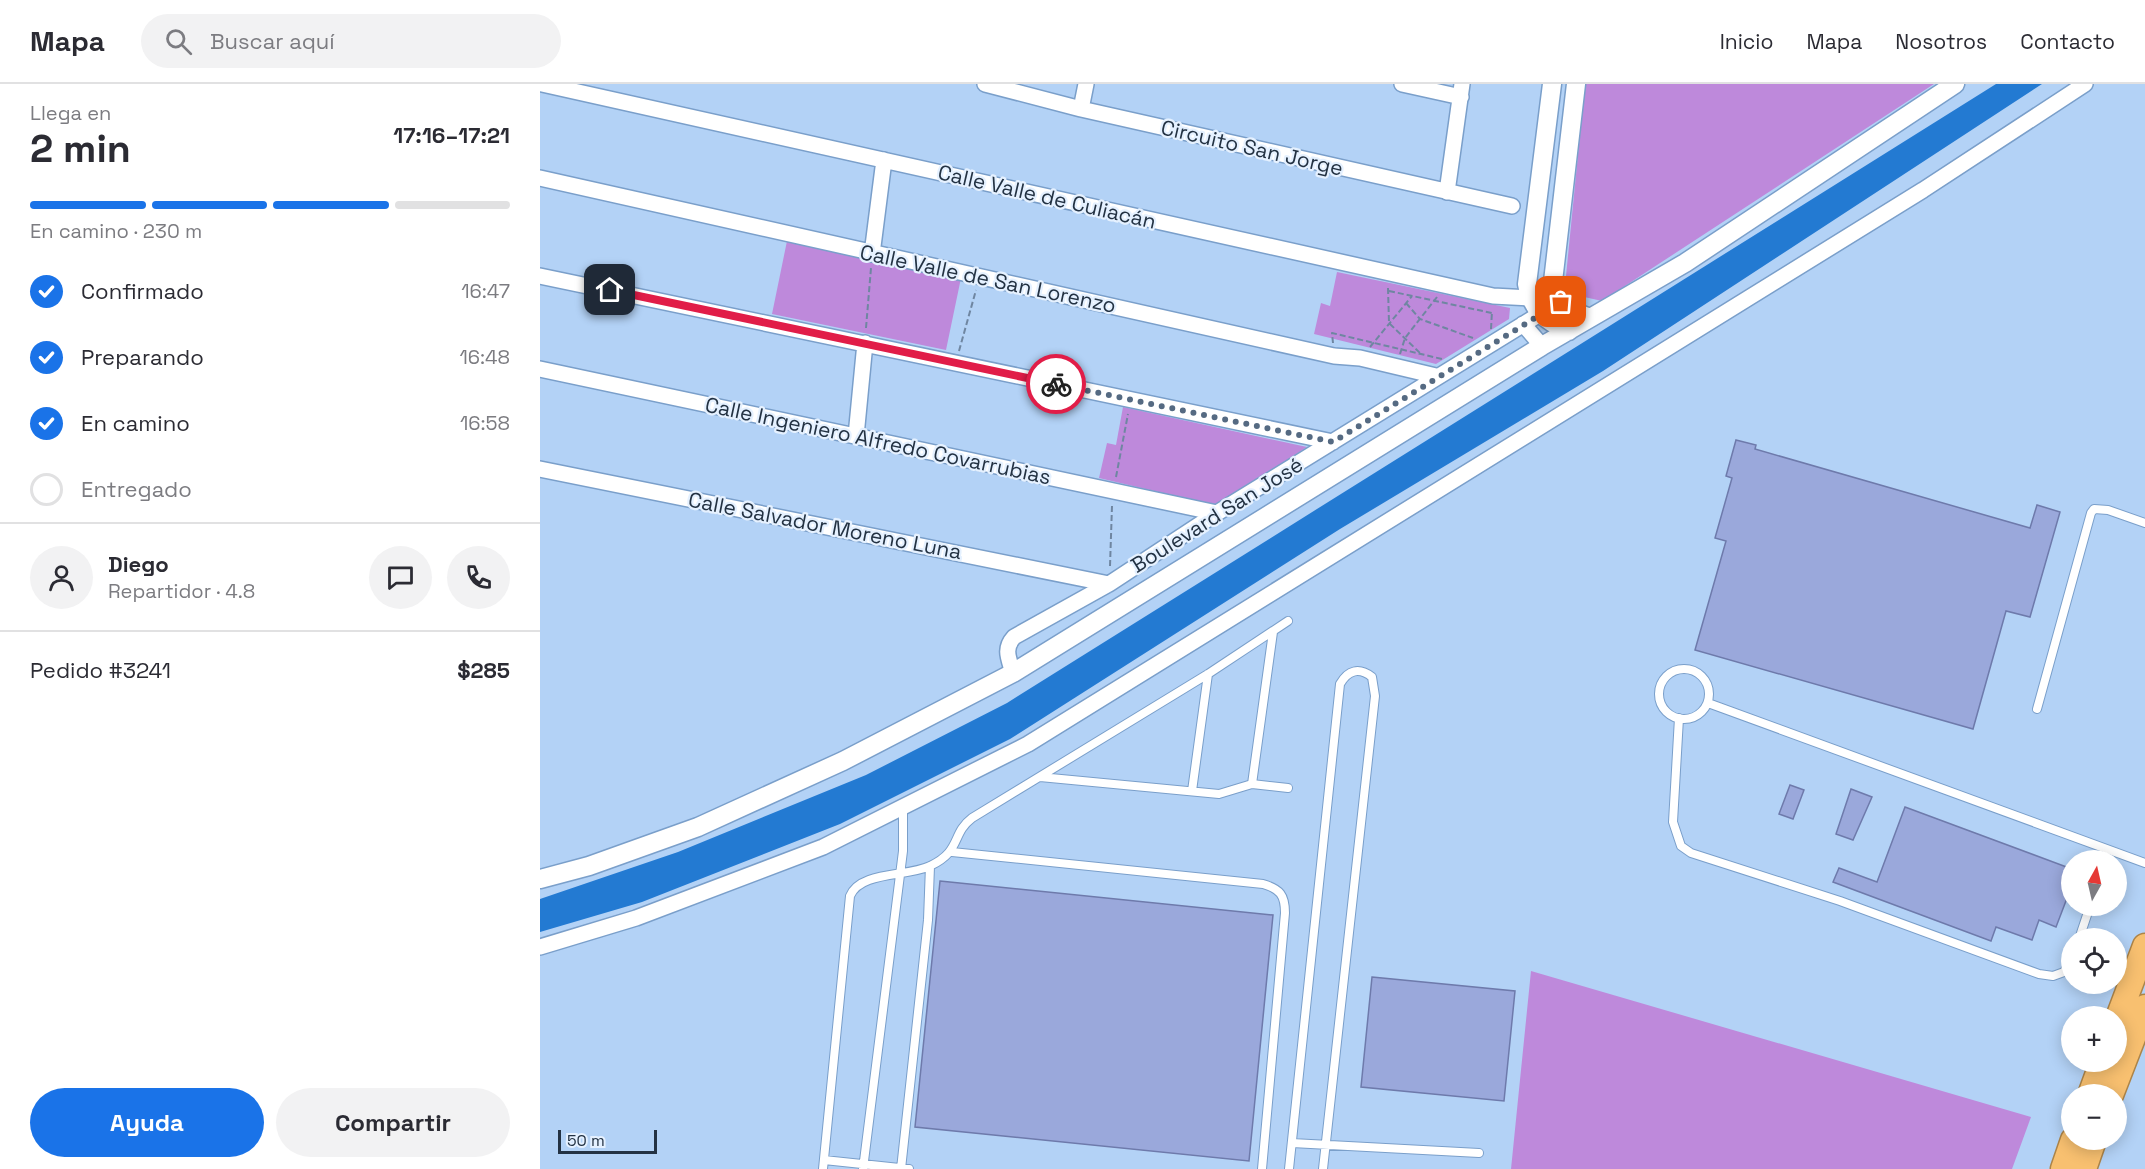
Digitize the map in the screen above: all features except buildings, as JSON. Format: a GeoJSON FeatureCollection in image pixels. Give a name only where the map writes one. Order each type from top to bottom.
{"type":"FeatureCollection","features":[{"type":"Feature","properties":{"kind":"highway"},"geometry":{"type":"LineString","coordinates":[[2122,1006],[2145,946]]}},
{"type":"Feature","properties":{"kind":"highway"},"geometry":{"type":"LineString","coordinates":[[2115,1084],[2145,1007]]}},
{"type":"Feature","properties":{"kind":"highway"},"geometry":{"type":"LineString","coordinates":[[2063,1169],[2070,1150]]}},
{"type":"Feature","properties":{"kind":"highway"},"geometry":{"type":"LineString","coordinates":[[2084,1169],[2091,1150]]}},
{"type":"Feature","properties":{"kind":"street","name":"Calle Valle de Culiacán"},"geometry":{"type":"LineString","coordinates":[[542,84],[1493,296],[1530,298],[1556,296]]}},
{"type":"Feature","properties":{"kind":"street","name":"Circuito San Jorge"},"geometry":{"type":"LineString","coordinates":[[989,84],[1081,109],[1512,206]]}},
{"type":"Feature","properties":{"kind":"street"},"geometry":{"type":"LineString","coordinates":[[1081,109],[1086,84]]}},
{"type":"Feature","properties":{"kind":"street"},"geometry":{"type":"LineString","coordinates":[[1402,84],[1462,91],[1447,192]]}},
{"type":"Feature","properties":{"kind":"street"},"geometry":{"type":"LineString","coordinates":[[1552,84],[1527,284],[1530,298],[1540,314],[1552,324],[1569,331]]}},
{"type":"Feature","properties":{"kind":"street"},"geometry":{"type":"LineString","coordinates":[[1576,84],[1556,296],[1590,318]]}},
{"type":"Feature","properties":{"kind":"street"},"geometry":{"type":"LineString","coordinates":[[540,879],[589,866],[699,827],[843,761],[1013,673],[1542,346],[1685,263],[1955,84]]}},
{"type":"Feature","properties":{"kind":"street"},"geometry":{"type":"LineString","coordinates":[[540,947],[636,918],[824,847],[1028,744],[1903,203],[2085,84]]}},
{"type":"Feature","properties":{"kind":"street"},"geometry":{"type":"LineString","coordinates":[[872,254],[884,160]]}},
{"type":"Feature","properties":{"kind":"street","name":"Calle Valle de San Lorenzo"},"geometry":{"type":"LineString","coordinates":[[540,178],[872,254],[1334,356],[1360,358],[1436,376]]}},
{"type":"Feature","properties":{"kind":"street"},"geometry":{"type":"LineString","coordinates":[[540,276],[1333,442]]}},
{"type":"Feature","properties":{"kind":"street","name":"Boulevard San José"},"geometry":{"type":"LineString","coordinates":[[1013,673],[1007,654],[1008,644],[1014,638],[1109,584],[1217,513],[1540,314],[1556,296]]}},
{"type":"Feature","properties":{"kind":"street"},"geometry":{"type":"LineString","coordinates":[[1523,324],[1542,346]]}},
{"type":"Feature","properties":{"kind":"street"},"geometry":{"type":"LineString","coordinates":[[856,436],[865,343]]}},
{"type":"Feature","properties":{"kind":"street","name":"Calle Ingeniero Alfredo Covarrubias"},"geometry":{"type":"LineString","coordinates":[[540,369],[1217,513]]}},
{"type":"Feature","properties":{"kind":"street","name":"Calle Salvador Moreno Luna"},"geometry":{"type":"LineString","coordinates":[[540,469],[1109,584]]}},
{"type":"Feature","properties":{"kind":"lane"},"geometry":{"type":"LineString","coordinates":[[2037,709],[2091,513],[2094,509],[2108,510],[2145,524]]}},
{"type":"Feature","properties":{"kind":"lane"},"geometry":{"type":"LineString","coordinates":[[909,1169],[824,1165],[852,889],[863,880],[900,875],[930,866],[952,852],[966,823],[1208,674],[1288,621]]}},
{"type":"Feature","properties":{"kind":"lane"},"geometry":{"type":"LineString","coordinates":[[1252,784],[1273,632]]}},
{"type":"Feature","properties":{"kind":"lane"},"geometry":{"type":"LineString","coordinates":[[1689,669],[1704,678],[1708,686],[1708,703],[1696,716],[1679,718],[1671,715],[1660,702],[1661,685],[1672,672],[1689,669]]}},
{"type":"Feature","properties":{"kind":"lane"},"geometry":{"type":"LineString","coordinates":[[1289,1169],[1340,684],[1345,675],[1354,670],[1364,671],[1372,677],[1375,696],[1323,1169]]}},
{"type":"Feature","properties":{"kind":"lane"},"geometry":{"type":"LineString","coordinates":[[1192,791],[1208,674]]}},
{"type":"Feature","properties":{"kind":"lane"},"geometry":{"type":"LineString","coordinates":[[1708,703],[2107,850]]}},
{"type":"Feature","properties":{"kind":"lane"},"geometry":{"type":"LineString","coordinates":[[1679,718],[1673,822],[1681,846],[1690,853],[1840,901],[2039,974],[2053,976],[2061,973]]}},
{"type":"Feature","properties":{"kind":"lane"},"geometry":{"type":"LineString","coordinates":[[1040,777],[1219,794],[1252,784],[1288,788]]}},
{"type":"Feature","properties":{"kind":"lane"},"geometry":{"type":"LineString","coordinates":[[863,1167],[900,875],[904,838],[903,809]]}},
{"type":"Feature","properties":{"kind":"lane"},"geometry":{"type":"LineString","coordinates":[[952,852],[1263,884],[1280,891],[1284,897],[1285,913],[1262,1169]]}},
{"type":"Feature","properties":{"kind":"lane"},"geometry":{"type":"LineString","coordinates":[[2127,857],[2145,863]]}},
{"type":"Feature","properties":{"kind":"lane"},"geometry":{"type":"LineString","coordinates":[[902,1169],[927,931],[930,866]]}},
{"type":"Feature","properties":{"kind":"lane"},"geometry":{"type":"LineString","coordinates":[[1292,1143],[1479,1153]]}},
{"type":"Feature","properties":{"kind":"path"},"geometry":{"type":"LineString","coordinates":[[865,343],[872,254]]}},
{"type":"Feature","properties":{"kind":"path"},"geometry":{"type":"LineString","coordinates":[[1388,273],[1389,323],[1422,355]]}},
{"type":"Feature","properties":{"kind":"path"},"geometry":{"type":"LineString","coordinates":[[956,362],[980,277]]}},
{"type":"Feature","properties":{"kind":"path"},"geometry":{"type":"LineString","coordinates":[[1360,358],[1426,281]]}},
{"type":"Feature","properties":{"kind":"path"},"geometry":{"type":"LineString","coordinates":[[1396,366],[1405,338],[1447,286]]}},
{"type":"Feature","properties":{"kind":"path"},"geometry":{"type":"LineString","coordinates":[[1389,291],[1492,313]]}},
{"type":"Feature","properties":{"kind":"path"},"geometry":{"type":"LineString","coordinates":[[1406,303],[1420,320],[1490,344],[1493,296]]}},
{"type":"Feature","properties":{"kind":"path"},"geometry":{"type":"LineString","coordinates":[[1334,356],[1332,333],[1460,362]]}},
{"type":"Feature","properties":{"kind":"path"},"geometry":{"type":"LineString","coordinates":[[1417,371],[1422,355]]}},
{"type":"Feature","properties":{"kind":"shaded area"},"geometry":{"type":"Polygon","coordinates":[[[1585,84],[1934,84],[1602,301],[1571,294],[1566,276],[1585,84]]]}},
{"type":"Feature","properties":{"kind":"shaded area"},"geometry":{"type":"Polygon","coordinates":[[[787,241],[961,278],[946,350],[772,314],[787,241]]]}},
{"type":"Feature","properties":{"kind":"shaded area"},"geometry":{"type":"Polygon","coordinates":[[[1337,272],[1510,308],[1509,319],[1436,364],[1314,334],[1321,303],[1330,306],[1337,272]]]}},
{"type":"Feature","properties":{"kind":"shaded area"},"geometry":{"type":"Polygon","coordinates":[[[1123,407],[1307,447],[1218,506],[1099,478],[1107,443],[1116,445],[1123,407]]]}},
{"type":"Feature","properties":{"kind":"shaded area"},"geometry":{"type":"Polygon","coordinates":[[[1531,971],[2031,1117],[2012,1169],[1511,1169],[1531,971]]]}},
{"type":"Feature","properties":{"kind":"water"},"geometry":{"type":"Polygon","coordinates":[[[1996,84],[2042,84],[1603,371],[1340,529],[1010,739],[840,824],[642,902],[540,932],[540,899],[678,852],[866,775],[1007,703],[1996,84]]]}},
{"type":"Feature","properties":{"kind":"way so far"},"geometry":{"type":"LineString","coordinates":[[1056,384],[1333,442],[1436,376],[1561,302]]}},
{"type":"Feature","properties":{"kind":"route"},"geometry":{"type":"LineString","coordinates":[[610,290],[1056,384]]}}]}
